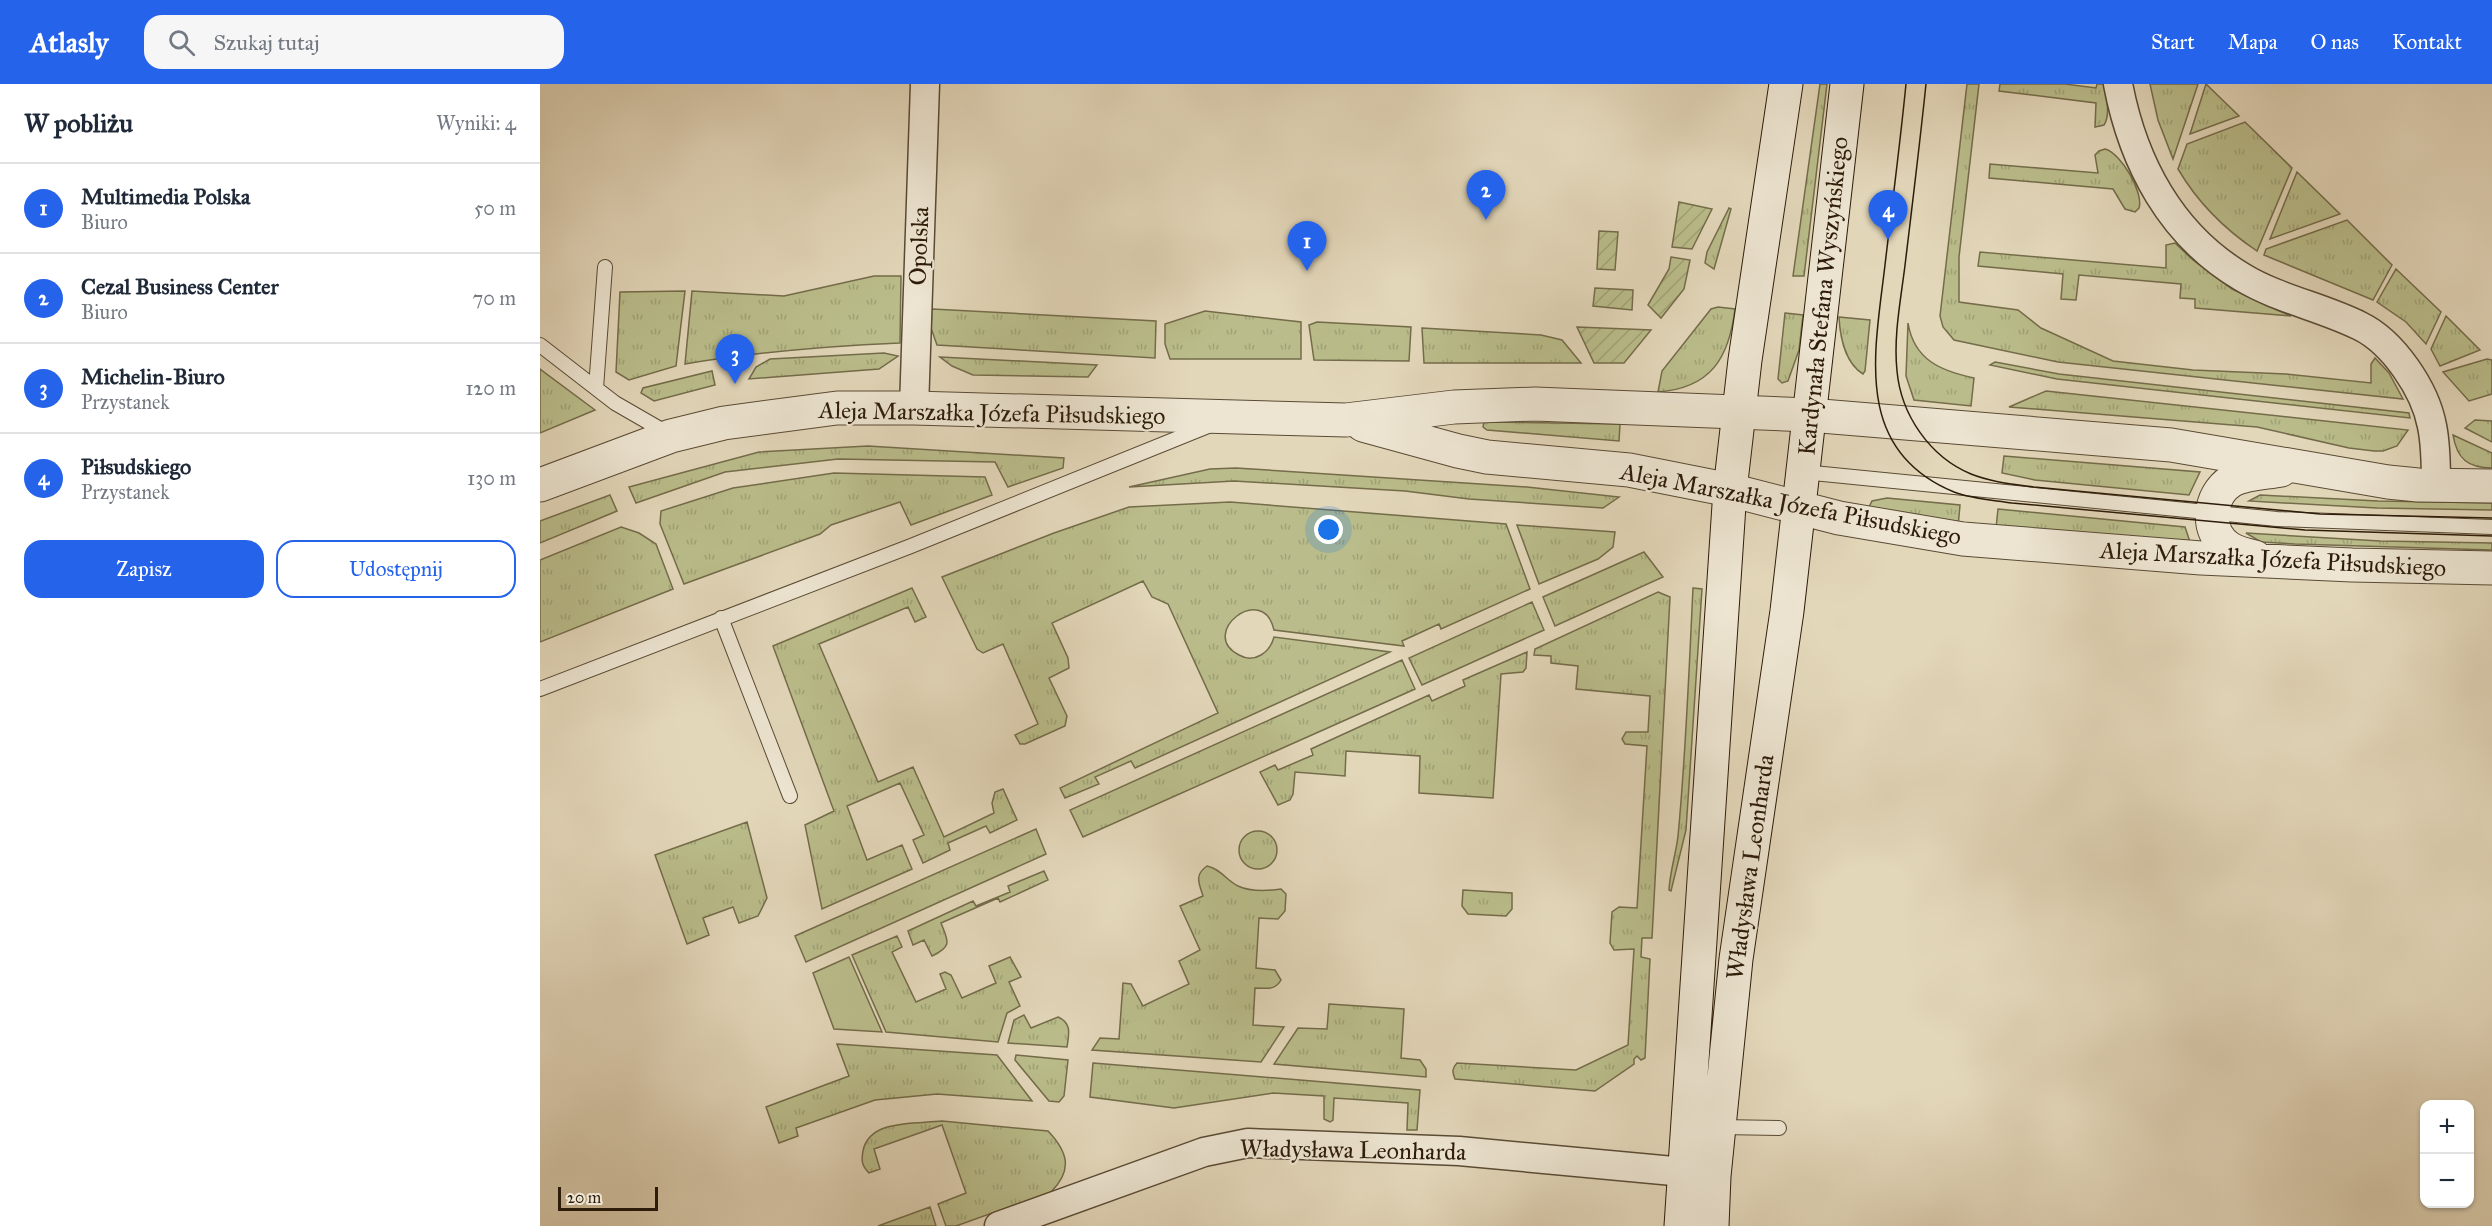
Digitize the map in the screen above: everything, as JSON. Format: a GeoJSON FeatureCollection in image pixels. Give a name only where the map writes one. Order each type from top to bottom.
{"type":"FeatureCollection","features":[{"type":"Feature","properties":{"kind":"street","name":"Opolska"},"geometry":{"type":"LineString","coordinates":[[914,408],[926,84]]}},
{"type":"Feature","properties":{"kind":"street"},"geometry":{"type":"LineString","coordinates":[[1730,490],[1738,412],[1786,84]]}},
{"type":"Feature","properties":{"kind":"street","name":"Kardynała Stefana Wyszyńskiego"},"geometry":{"type":"LineString","coordinates":[[1798,508],[1847,84]]}},
{"type":"Feature","properties":{"kind":"street"},"geometry":{"type":"LineString","coordinates":[[2118,84],[2131,136],[2152,185],[2176,220],[2199,245],[2242,277],[2358,325],[2376,335],[2405,367],[2427,408],[2432,426],[2436,485]]}},
{"type":"Feature","properties":{"kind":"street","name":"Aleja Marszałka Józefa Piłsudskiego"},"geometry":{"type":"LineString","coordinates":[[540,485],[671,436],[724,423],[778,414],[837,408],[914,408],[1346,420],[1486,405],[1589,405],[1809,415],[2171,445],[2388,482],[2492,486]]}},
{"type":"Feature","properties":{"kind":"street","name":"Aleja Marszałka Józefa Piłsudskiego"},"geometry":{"type":"LineString","coordinates":[[1346,420],[1458,452],[1629,470],[1730,490],[1883,527],[1963,539],[2145,555],[2352,565],[2492,568]]}},
{"type":"Feature","properties":{"kind":"street"},"geometry":{"type":"LineString","coordinates":[[2273,561],[2239,553],[2227,547],[2215,531],[2212,514],[2220,492],[2230,482],[2242,477],[2301,466]]}},
{"type":"Feature","properties":{"kind":"street","name":"Władysława Leonharda"},"geometry":{"type":"LineString","coordinates":[[1681,1226],[1730,490]]}},
{"type":"Feature","properties":{"kind":"street","name":"Władysława Leonharda"},"geometry":{"type":"LineString","coordinates":[[1712,1226],[1736,959],[1782,651],[1798,508]]}},
{"type":"Feature","properties":{"kind":"street","name":"Władysława Leonharda"},"geometry":{"type":"LineString","coordinates":[[999,1226],[1204,1152],[1248,1143],[1459,1151],[1684,1172]]}},
{"type":"Feature","properties":{"kind":"lane"},"geometry":{"type":"LineString","coordinates":[[596,388],[605,267]]}},
{"type":"Feature","properties":{"kind":"lane"},"geometry":{"type":"LineString","coordinates":[[540,345],[615,404],[671,436]]}},
{"type":"Feature","properties":{"kind":"lane"},"geometry":{"type":"LineString","coordinates":[[540,689],[911,546],[1229,417]]}},
{"type":"Feature","properties":{"kind":"lane"},"geometry":{"type":"LineString","coordinates":[[1803,472],[2212,514],[2333,523],[2492,527]]}},
{"type":"Feature","properties":{"kind":"lane"},"geometry":{"type":"LineString","coordinates":[[721,618],[790,796]]}},
{"type":"Feature","properties":{"kind":"lane"},"geometry":{"type":"LineString","coordinates":[[1720,1127],[1779,1128]]}},
{"type":"Feature","properties":{"kind":"green space"},"geometry":{"type":"Polygon","coordinates":[[[1820,84],[1827,84],[1804,276],[1793,276],[1820,84]]]}},
{"type":"Feature","properties":{"kind":"green space"},"geometry":{"type":"Polygon","coordinates":[[[1967,84],[1979,84],[1959,257],[1959,302],[2018,310],[2041,328],[2113,361],[2193,370],[2286,374],[2371,383],[2371,364],[2375,358],[2389,373],[2403,399],[2058,362],[1954,340],[1943,327],[1940,316],[1967,84]]]}},
{"type":"Feature","properties":{"kind":"green space"},"geometry":{"type":"Polygon","coordinates":[[[2000,84],[2065,84],[2096,88],[2097,84],[2104,84],[2107,105],[2106,121],[2104,125],[2095,127],[2096,103],[1999,91],[2000,84]]]}},
{"type":"Feature","properties":{"kind":"green space"},"geometry":{"type":"Polygon","coordinates":[[[2150,84],[2198,84],[2173,159],[2158,120],[2150,84]]]}},
{"type":"Feature","properties":{"kind":"green space"},"geometry":{"type":"Polygon","coordinates":[[[2206,84],[2239,116],[2190,134],[2206,84]]]}},
{"type":"Feature","properties":{"kind":"green space"},"geometry":{"type":"Polygon","coordinates":[[[2245,122],[2292,168],[2257,251],[2213,214],[2194,193],[2178,169],[2187,144],[2245,122]]]}},
{"type":"Feature","properties":{"kind":"green space"},"geometry":{"type":"Polygon","coordinates":[[[2105,149],[2124,165],[2135,184],[2140,201],[2139,208],[2135,212],[2125,209],[2113,189],[1989,178],[1990,164],[2098,173],[2095,155],[2105,149]]]}},
{"type":"Feature","properties":{"kind":"green space"},"geometry":{"type":"Polygon","coordinates":[[[2297,172],[2340,214],[2270,239],[2297,172]]]}},
{"type":"Feature","properties":{"kind":"green space"},"geometry":{"type":"Polygon","coordinates":[[[1679,202],[1712,209],[1692,249],[1672,247],[1679,202]]]}},
{"type":"Feature","properties":{"kind":"green space"},"geometry":{"type":"Polygon","coordinates":[[[1729,208],[1731,209],[1714,269],[1705,263],[1707,252],[1729,208]]]}},
{"type":"Feature","properties":{"kind":"green space"},"geometry":{"type":"Polygon","coordinates":[[[2347,220],[2392,265],[2373,300],[2264,255],[2266,249],[2347,220]]]}},
{"type":"Feature","properties":{"kind":"green space"},"geometry":{"type":"Polygon","coordinates":[[[1599,231],[1618,232],[1615,270],[1597,269],[1599,231]]]}},
{"type":"Feature","properties":{"kind":"green space"},"geometry":{"type":"Polygon","coordinates":[[[2175,243],[2193,260],[2232,289],[2291,316],[2195,308],[2195,299],[2180,298],[2181,284],[2079,275],[2076,300],[2061,299],[2063,274],[1978,266],[1980,252],[2166,268],[2166,245],[2175,243]]]}},
{"type":"Feature","properties":{"kind":"green space"},"geometry":{"type":"Polygon","coordinates":[[[1671,257],[1690,260],[1684,289],[1661,318],[1648,305],[1669,269],[1671,257]]]}},
{"type":"Feature","properties":{"kind":"green space"},"geometry":{"type":"Polygon","coordinates":[[[2396,269],[2441,312],[2426,344],[2406,322],[2377,302],[2396,269]]]}},
{"type":"Feature","properties":{"kind":"green space"},"geometry":{"type":"Polygon","coordinates":[[[874,276],[901,276],[900,343],[792,350],[685,364],[692,291],[784,296],[874,276]]]}},
{"type":"Feature","properties":{"kind":"green space"},"geometry":{"type":"Polygon","coordinates":[[[1595,288],[1633,290],[1632,310],[1593,306],[1595,288]]]}},
{"type":"Feature","properties":{"kind":"green space"},"geometry":{"type":"Polygon","coordinates":[[[685,291],[676,366],[629,380],[616,372],[620,292],[685,291]]]}},
{"type":"Feature","properties":{"kind":"green space"},"geometry":{"type":"Polygon","coordinates":[[[1718,307],[1735,309],[1728,342],[1722,356],[1704,377],[1692,384],[1658,392],[1662,371],[1711,309],[1718,307]]]}},
{"type":"Feature","properties":{"kind":"green space"},"geometry":{"type":"Polygon","coordinates":[[[932,309],[1156,321],[1155,358],[937,345],[931,328],[932,309]]]}},
{"type":"Feature","properties":{"kind":"green space"},"geometry":{"type":"Polygon","coordinates":[[[1205,311],[1301,322],[1301,359],[1170,359],[1165,344],[1165,324],[1205,311]]]}},
{"type":"Feature","properties":{"kind":"green space"},"geometry":{"type":"Polygon","coordinates":[[[1785,313],[1803,315],[1799,350],[1788,381],[1782,383],[1778,379],[1785,313]]]}},
{"type":"Feature","properties":{"kind":"green space"},"geometry":{"type":"Polygon","coordinates":[[[2446,316],[2480,350],[2440,366],[2431,349],[2446,316]]]}},
{"type":"Feature","properties":{"kind":"green space"},"geometry":{"type":"Polygon","coordinates":[[[1839,317],[1870,320],[1863,374],[1848,356],[1842,340],[1839,317]]]}},
{"type":"Feature","properties":{"kind":"green space"},"geometry":{"type":"Polygon","coordinates":[[[1317,322],[1411,327],[1409,361],[1314,360],[1309,325],[1317,322]]]}},
{"type":"Feature","properties":{"kind":"green space"},"geometry":{"type":"Polygon","coordinates":[[[1908,323],[1916,346],[1931,362],[1951,372],[1974,378],[1971,406],[1914,400],[1906,376],[1908,323]]]}},
{"type":"Feature","properties":{"kind":"green space"},"geometry":{"type":"Polygon","coordinates":[[[1577,327],[1651,330],[1624,363],[1594,363],[1577,327]]]}},
{"type":"Feature","properties":{"kind":"green space"},"geometry":{"type":"Polygon","coordinates":[[[1422,328],[1541,335],[1562,340],[1581,363],[1424,363],[1422,328]]]}},
{"type":"Feature","properties":{"kind":"green space"},"geometry":{"type":"Polygon","coordinates":[[[884,353],[898,356],[879,369],[749,379],[756,367],[770,359],[884,353]]]}},
{"type":"Feature","properties":{"kind":"green space"},"geometry":{"type":"Polygon","coordinates":[[[940,357],[1097,365],[1088,377],[973,375],[952,366],[940,357]]]}},
{"type":"Feature","properties":{"kind":"green space"},"geometry":{"type":"Polygon","coordinates":[[[2487,359],[2492,360],[2492,394],[2469,401],[2443,372],[2487,359]]]}},
{"type":"Feature","properties":{"kind":"green space"},"geometry":{"type":"Polygon","coordinates":[[[1995,362],[2059,374],[2409,413],[2410,418],[2057,379],[1990,365],[1995,362]]]}},
{"type":"Feature","properties":{"kind":"green space"},"geometry":{"type":"Polygon","coordinates":[[[540,369],[595,410],[540,433],[540,369]]]}},
{"type":"Feature","properties":{"kind":"green space"},"geometry":{"type":"Polygon","coordinates":[[[712,371],[715,385],[654,401],[641,393],[643,388],[712,371]]]}},
{"type":"Feature","properties":{"kind":"green space"},"geometry":{"type":"Polygon","coordinates":[[[2046,391],[2408,430],[2397,446],[2383,451],[2374,451],[2349,448],[2257,427],[2009,407],[2046,391]]]}},
{"type":"Feature","properties":{"kind":"green space"},"geometry":{"type":"Polygon","coordinates":[[[2475,420],[2492,421],[2492,442],[2465,428],[2475,420]]]}},
{"type":"Feature","properties":{"kind":"green space"},"geometry":{"type":"Polygon","coordinates":[[[1484,422],[1620,424],[1619,441],[1487,430],[1483,427],[1484,422]]]}},
{"type":"Feature","properties":{"kind":"green space"},"geometry":{"type":"Polygon","coordinates":[[[2453,435],[2492,453],[2492,468],[2476,466],[2465,460],[2457,450],[2453,435]]]}},
{"type":"Feature","properties":{"kind":"green space"},"geometry":{"type":"Polygon","coordinates":[[[868,446],[1064,458],[1063,468],[1008,487],[995,462],[838,459],[725,472],[636,503],[629,487],[759,452],[868,446]]]}},
{"type":"Feature","properties":{"kind":"green space"},"geometry":{"type":"Polygon","coordinates":[[[2004,456],[2200,472],[2189,495],[2035,480],[2002,473],[2004,456]]]}},
{"type":"Feature","properties":{"kind":"green space"},"geometry":{"type":"Polygon","coordinates":[[[1236,468],[1527,487],[1619,497],[1603,508],[1469,499],[1405,491],[1234,481],[1129,487],[1210,469],[1236,468]]]}},
{"type":"Feature","properties":{"kind":"green space"},"geometry":{"type":"Polygon","coordinates":[[[834,473],[985,477],[992,495],[911,525],[900,502],[831,525],[820,534],[684,584],[660,524],[661,511],[733,488],[834,473]]]}},
{"type":"Feature","properties":{"kind":"green space"},"geometry":{"type":"Polygon","coordinates":[[[610,495],[617,511],[540,543],[540,521],[610,495]]]}},
{"type":"Feature","properties":{"kind":"green space"},"geometry":{"type":"Polygon","coordinates":[[[2260,495],[2378,501],[2492,503],[2492,510],[2377,508],[2249,501],[2260,495]]]}},
{"type":"Feature","properties":{"kind":"green space"},"geometry":{"type":"Polygon","coordinates":[[[1887,498],[1960,505],[1958,527],[1869,507],[1872,501],[1887,498]]]}},
{"type":"Feature","properties":{"kind":"green space"},"geometry":{"type":"Polygon","coordinates":[[[1230,502],[1506,524],[1530,589],[1441,629],[1439,624],[1402,641],[1404,646],[1274,630],[1268,616],[1258,610],[1247,611],[1237,616],[1229,625],[1225,635],[1228,646],[1245,657],[1261,655],[1269,647],[1274,637],[1390,652],[1135,768],[1131,761],[1095,777],[1099,784],[1065,798],[1060,788],[1218,713],[1168,604],[1152,597],[1143,581],[1052,623],[1068,658],[1069,668],[1049,678],[1067,716],[1065,726],[1025,744],[1020,744],[1015,735],[1038,724],[1003,644],[983,653],[977,649],[942,577],[1054,533],[1129,507],[1230,502]]]}},
{"type":"Feature","properties":{"kind":"green space"},"geometry":{"type":"Polygon","coordinates":[[[1998,509],[2185,527],[2190,542],[1996,528],[1998,509]]]}},
{"type":"Feature","properties":{"kind":"green space"},"geometry":{"type":"Polygon","coordinates":[[[1517,525],[1615,532],[1613,547],[1598,559],[1539,584],[1517,525]]]}},
{"type":"Feature","properties":{"kind":"green space"},"geometry":{"type":"Polygon","coordinates":[[[621,527],[639,533],[656,544],[673,589],[540,642],[540,560],[621,527]]]}},
{"type":"Feature","properties":{"kind":"green space"},"geometry":{"type":"Polygon","coordinates":[[[2246,533],[2380,541],[2492,543],[2492,550],[2261,542],[2246,533]]]}},
{"type":"Feature","properties":{"kind":"green space"},"geometry":{"type":"Polygon","coordinates":[[[1644,552],[1663,577],[1555,626],[1543,597],[1644,552]]]}},
{"type":"Feature","properties":{"kind":"green space"},"geometry":{"type":"Polygon","coordinates":[[[912,588],[926,617],[915,622],[908,607],[819,644],[878,782],[913,767],[944,837],[994,813],[992,803],[995,792],[1003,789],[1017,820],[990,833],[986,826],[948,843],[950,850],[923,863],[913,840],[924,835],[900,783],[847,806],[867,860],[902,845],[912,869],[822,909],[805,825],[834,811],[773,646],[912,588]]]}},
{"type":"Feature","properties":{"kind":"green space"},"geometry":{"type":"Polygon","coordinates":[[[1693,588],[1702,589],[1686,830],[1671,891],[1669,890],[1678,836],[1683,774],[1693,588]]]}},
{"type":"Feature","properties":{"kind":"green space"},"geometry":{"type":"Polygon","coordinates":[[[1658,592],[1670,597],[1652,938],[1642,938],[1641,957],[1650,959],[1645,1058],[1641,1060],[1637,1056],[1634,1064],[1595,1091],[1455,1079],[1453,1070],[1457,1063],[1576,1070],[1628,1045],[1634,949],[1614,950],[1610,943],[1612,912],[1619,907],[1637,908],[1647,746],[1625,744],[1622,739],[1626,732],[1648,732],[1650,696],[1576,689],[1578,666],[1551,663],[1551,656],[1534,655],[1535,649],[1658,592]]]}},
{"type":"Feature","properties":{"kind":"green space"},"geometry":{"type":"Polygon","coordinates":[[[1532,602],[1544,630],[1422,685],[1409,658],[1532,602]]]}},
{"type":"Feature","properties":{"kind":"green space"},"geometry":{"type":"Polygon","coordinates":[[[1527,652],[1526,668],[1523,672],[1501,674],[1493,798],[1419,793],[1420,756],[1346,751],[1345,776],[1295,772],[1293,794],[1290,800],[1278,805],[1260,772],[1275,765],[1278,770],[1313,755],[1311,749],[1429,695],[1432,701],[1465,686],[1463,680],[1527,652]]]}},
{"type":"Feature","properties":{"kind":"green space"},"geometry":{"type":"Polygon","coordinates":[[[1402,660],[1415,689],[1083,837],[1070,810],[1402,660]]]}},
{"type":"Feature","properties":{"kind":"green space"},"geometry":{"type":"Polygon","coordinates":[[[747,822],[767,898],[758,916],[739,923],[733,907],[703,918],[709,935],[687,944],[655,855],[747,822]]]}},
{"type":"Feature","properties":{"kind":"green space"},"geometry":{"type":"Polygon","coordinates":[[[1036,829],[1046,854],[806,962],[795,936],[1036,829]]]}},
{"type":"Feature","properties":{"kind":"green space"},"geometry":{"type":"Polygon","coordinates":[[[1258,831],[1271,837],[1277,850],[1271,863],[1258,869],[1245,863],[1239,850],[1245,837],[1258,831]]]}},
{"type":"Feature","properties":{"kind":"green space"},"geometry":{"type":"Polygon","coordinates":[[[1207,866],[1243,888],[1281,889],[1286,894],[1285,911],[1278,919],[1259,918],[1256,968],[1275,970],[1281,980],[1273,987],[1255,988],[1253,1025],[1284,1027],[1261,1062],[1092,1050],[1100,1038],[1119,1039],[1123,983],[1131,984],[1143,1006],[1189,984],[1179,961],[1200,950],[1180,906],[1203,896],[1199,876],[1207,866]]]}},
{"type":"Feature","properties":{"kind":"green space"},"geometry":{"type":"Polygon","coordinates":[[[1044,871],[1048,880],[1000,902],[998,898],[941,923],[946,934],[946,946],[932,956],[924,940],[913,945],[908,931],[973,901],[976,906],[1010,892],[1008,886],[1044,871]]]}},
{"type":"Feature","properties":{"kind":"green space"},"geometry":{"type":"Polygon","coordinates":[[[1463,890],[1512,893],[1512,909],[1506,916],[1468,914],[1462,906],[1463,890]]]}},
{"type":"Feature","properties":{"kind":"green space"},"geometry":{"type":"Polygon","coordinates":[[[897,936],[902,947],[892,952],[916,1002],[946,989],[940,974],[945,972],[951,975],[962,998],[996,983],[989,966],[1010,957],[1021,977],[1009,982],[1020,1006],[1007,1013],[998,1042],[886,1032],[852,955],[897,936]]]}},
{"type":"Feature","properties":{"kind":"green space"},"geometry":{"type":"Polygon","coordinates":[[[849,957],[882,1032],[834,1029],[813,973],[849,957]]]}},
{"type":"Feature","properties":{"kind":"green space"},"geometry":{"type":"Polygon","coordinates":[[[1329,1004],[1404,1009],[1401,1058],[1420,1060],[1426,1069],[1426,1077],[1274,1064],[1298,1028],[1327,1029],[1329,1004]]]}},
{"type":"Feature","properties":{"kind":"green space"},"geometry":{"type":"Polygon","coordinates":[[[1024,1015],[1031,1028],[1058,1017],[1062,1019],[1068,1026],[1067,1047],[1008,1043],[1014,1020],[1024,1015]]]}},
{"type":"Feature","properties":{"kind":"green space"},"geometry":{"type":"Polygon","coordinates":[[[837,1044],[997,1055],[1032,1101],[937,1094],[875,1100],[796,1128],[798,1136],[779,1143],[766,1107],[849,1076],[837,1044]]]}},
{"type":"Feature","properties":{"kind":"green space"},"geometry":{"type":"Polygon","coordinates":[[[1016,1055],[1068,1060],[1064,1096],[1059,1102],[1049,1101],[1015,1060],[1016,1055]]]}},
{"type":"Feature","properties":{"kind":"green space"},"geometry":{"type":"Polygon","coordinates":[[[1093,1063],[1420,1090],[1417,1130],[1407,1130],[1408,1103],[1334,1098],[1333,1120],[1330,1122],[1324,1119],[1324,1096],[1273,1093],[1174,1108],[1090,1097],[1093,1063]]]}},
{"type":"Feature","properties":{"kind":"green space"},"geometry":{"type":"Polygon","coordinates":[[[942,1121],[1048,1131],[1064,1154],[1063,1176],[1051,1192],[956,1226],[946,1226],[938,1204],[966,1193],[942,1125],[874,1149],[880,1169],[869,1173],[862,1161],[867,1141],[874,1133],[884,1128],[907,1123],[942,1121]]]}},
{"type":"Feature","properties":{"kind":"green space"},"geometry":{"type":"Polygon","coordinates":[[[930,1207],[936,1226],[878,1226],[930,1207]]]}},
{"type":"Feature","properties":{"kind":"tram line"},"geometry":{"type":"LineString","coordinates":[[1906,84],[1877,331],[1876,364],[1878,395],[1885,424],[1899,451],[1921,474],[1954,492],[1975,498],[2012,503],[2305,530],[2492,536]]}},
{"type":"Feature","properties":{"kind":"tram line"},"geometry":{"type":"LineString","coordinates":[[1926,84],[1898,314],[1896,357],[1900,387],[1911,418],[1920,433],[1943,457],[1979,477],[2034,487],[2320,514],[2492,518]]}},
{"type":"Feature","properties":{"kind":"place","name":"Cezal Business Center"},"geometry":{"type":"Point","coordinates":[1486,220]}},
{"type":"Feature","properties":{"kind":"place","name":"Piłsudskiego"},"geometry":{"type":"Point","coordinates":[1888,240]}},
{"type":"Feature","properties":{"kind":"place","name":"Multimedia Polska"},"geometry":{"type":"Point","coordinates":[1307,271]}},
{"type":"Feature","properties":{"kind":"place","name":"Michelin-Biuro"},"geometry":{"type":"Point","coordinates":[735,384]}}]}
